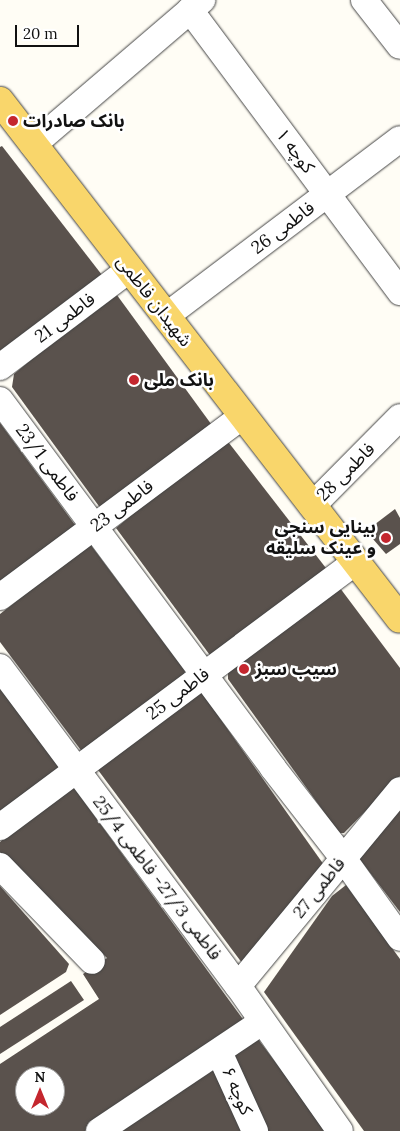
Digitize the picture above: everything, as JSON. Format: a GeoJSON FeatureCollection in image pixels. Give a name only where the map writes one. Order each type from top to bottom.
{"type":"FeatureCollection","features":[{"type":"Feature","properties":{"kind":"main road","name":"شهیدان فاطمی"},"geometry":{"type":"LineString","coordinates":[[4,115],[33,145],[400,619]]}},
{"type":"Feature","properties":{"kind":"street"},"geometry":{"type":"LineString","coordinates":[[364,0],[400,46]]}},
{"type":"Feature","properties":{"kind":"street"},"geometry":{"type":"LineString","coordinates":[[33,145],[196,5]]}},
{"type":"Feature","properties":{"kind":"street","name":"کوچه ۱"},"geometry":{"type":"LineString","coordinates":[[196,5],[328,195],[400,292]]}},
{"type":"Feature","properties":{"kind":"street","name":"فاطمی 26"},"geometry":{"type":"LineString","coordinates":[[166,316],[400,139]]}},
{"type":"Feature","properties":{"kind":"street","name":"فاطمی 21"},"geometry":{"type":"LineString","coordinates":[[0,367],[130,269]]}},
{"type":"Feature","properties":{"kind":"street","name":"فاطمی 23/1"},"geometry":{"type":"LineString","coordinates":[[0,400],[273,768],[343,858],[400,938]]}},
{"type":"Feature","properties":{"kind":"street","name":"فاطمی 23"},"geometry":{"type":"LineString","coordinates":[[0,597],[243,416]]}},
{"type":"Feature","properties":{"kind":"street","name":"فاطمی 28"},"geometry":{"type":"LineString","coordinates":[[312,506],[400,417]]}},
{"type":"Feature","properties":{"kind":"street","name":"فاطمی 25"},"geometry":{"type":"LineString","coordinates":[[0,826],[356,562]]}},
{"type":"Feature","properties":{"kind":"street","name":"فاطمی 27/3- فاطمی 25/4"},"geometry":{"type":"LineString","coordinates":[[0,667],[238,986],[340,1131]]}},
{"type":"Feature","properties":{"kind":"street","name":"فاطمی 27"},"geometry":{"type":"LineString","coordinates":[[238,986],[400,790]]}},
{"type":"Feature","properties":{"kind":"street"},"geometry":{"type":"LineString","coordinates":[[0,866],[92,961]]}},
{"type":"Feature","properties":{"kind":"street"},"geometry":{"type":"LineString","coordinates":[[99,1131],[262,1022]]}},
{"type":"Feature","properties":{"kind":"street","name":"کوچه ۶"},"geometry":{"type":"LineString","coordinates":[[219,1052],[255,1131]]}},
{"type":"Feature","properties":{"kind":"building"},"geometry":{"type":"Polygon","coordinates":[[[2,146],[102,275],[0,355],[0,147],[2,146]]]}},
{"type":"Feature","properties":{"kind":"building"},"geometry":{"type":"Polygon","coordinates":[[[114,291],[214,428],[101,509],[12,387],[14,374],[114,291]]]}},
{"type":"Feature","properties":{"kind":"building"},"geometry":{"type":"Polygon","coordinates":[[[0,423],[78,529],[0,585],[0,423]]]}},
{"type":"Feature","properties":{"kind":"building"},"geometry":{"type":"Polygon","coordinates":[[[229,443],[329,572],[212,658],[116,528],[218,444],[229,443]]]}},
{"type":"Feature","properties":{"kind":"building","name":"بینایی سنجی و عینک سلیقه"},"geometry":{"type":"Polygon","coordinates":[[[395,509],[400,518],[400,544],[386,554],[366,531],[395,509]]]}},
{"type":"Feature","properties":{"kind":"building"},"geometry":{"type":"Polygon","coordinates":[[[90,544],[185,671],[183,680],[83,753],[0,642],[0,614],[90,544]]]}},
{"type":"Feature","properties":{"kind":"building"},"geometry":{"type":"Polygon","coordinates":[[[340,588],[400,668],[400,776],[344,833],[339,833],[228,679],[228,672],[340,588]]]}},
{"type":"Feature","properties":{"kind":"building"},"geometry":{"type":"Polygon","coordinates":[[[0,689],[60,766],[58,772],[0,815],[0,689]]]}},
{"type":"Feature","properties":{"kind":"building"},"geometry":{"type":"Polygon","coordinates":[[[196,693],[202,693],[329,872],[248,971],[98,770],[196,693]]]}},
{"type":"Feature","properties":{"kind":"building"},"geometry":{"type":"Polygon","coordinates":[[[66,787],[74,788],[245,1022],[88,1131],[0,1131],[0,1064],[99,999],[83,974],[107,958],[0,852],[0,842],[66,787]]]}},
{"type":"Feature","properties":{"kind":"building"},"geometry":{"type":"Polygon","coordinates":[[[400,807],[400,912],[358,857],[400,807]]]}},
{"type":"Feature","properties":{"kind":"building"},"geometry":{"type":"Polygon","coordinates":[[[346,885],[400,959],[400,1131],[364,1131],[264,992],[332,896],[346,885]]]}},
{"type":"Feature","properties":{"kind":"building"},"geometry":{"type":"Polygon","coordinates":[[[0,886],[69,964],[66,972],[0,1015],[0,886]]]}},
{"type":"Feature","properties":{"kind":"building"},"geometry":{"type":"Polygon","coordinates":[[[71,981],[84,1000],[0,1054],[0,1027],[71,981]]]}},
{"type":"Feature","properties":{"kind":"building"},"geometry":{"type":"Polygon","coordinates":[[[258,1039],[328,1131],[264,1131],[234,1056],[258,1039]]]}},
{"type":"Feature","properties":{"kind":"building"},"geometry":{"type":"Polygon","coordinates":[[[212,1063],[241,1131],[112,1131],[212,1063]]]}},
{"type":"Feature","properties":{"kind":"place","name":"بانک صادرات"},"geometry":{"type":"Point","coordinates":[13,121]}},
{"type":"Feature","properties":{"kind":"place","name":"بانک ملی"},"geometry":{"type":"Point","coordinates":[134,380]}},
{"type":"Feature","properties":{"kind":"place","name":"بینایی سنجی و عینک سلیقه"},"geometry":{"type":"Point","coordinates":[386,538]}},
{"type":"Feature","properties":{"kind":"place","name":"سیب سبز"},"geometry":{"type":"Point","coordinates":[244,669]}}]}
